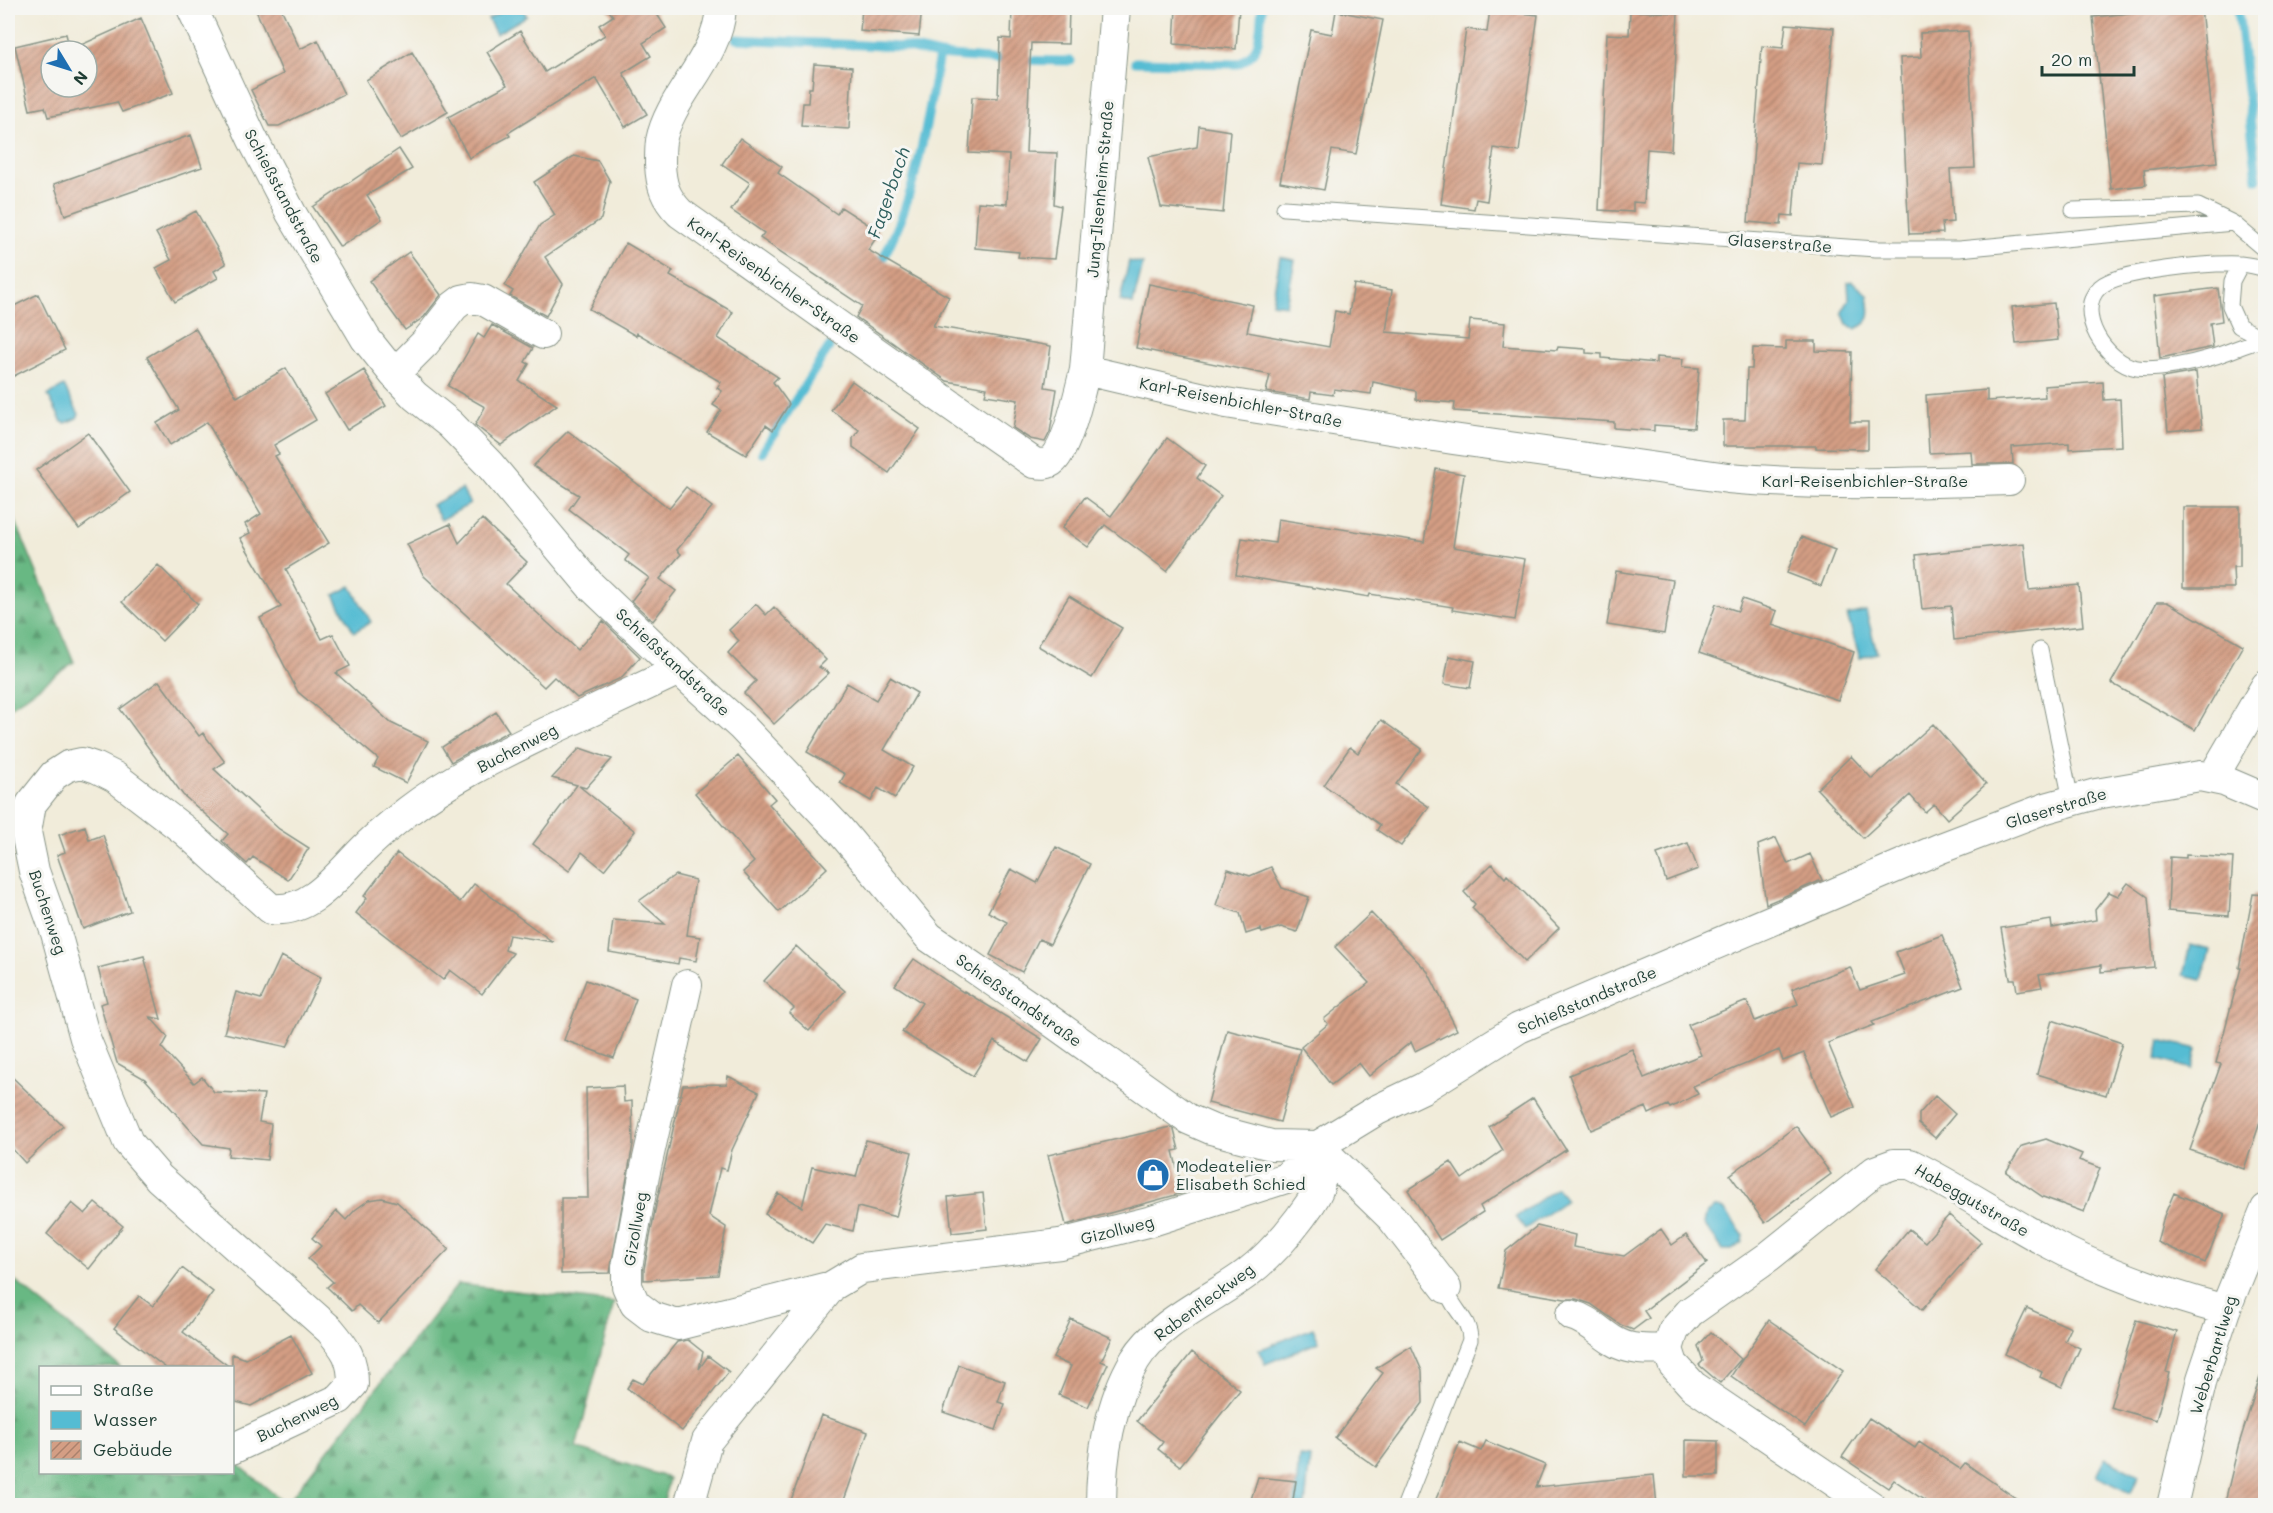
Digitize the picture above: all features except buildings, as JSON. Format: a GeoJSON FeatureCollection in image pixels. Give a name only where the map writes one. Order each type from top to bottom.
{"type":"FeatureCollection","features":[{"type":"Feature","properties":{"kind":"street","name":"Schießstandstraße"},"geometry":{"type":"LineString","coordinates":[[192,8],[252,138],[291,213],[366,339],[394,374],[415,396],[450,424],[490,465],[590,585],[742,727],[839,829],[929,937],[1188,1119],[1212,1129],[1271,1145],[1318,1146],[1377,1110],[1423,1088],[1519,1028],[1807,905]]}},
{"type":"Feature","properties":{"kind":"street","name":"Karl-Reisenbichler-Straße"},"geometry":{"type":"LineString","coordinates":[[720,8],[717,29],[704,59],[664,130],[660,154],[663,190],[670,203],[680,213],[1034,463],[1043,464],[1052,461],[1060,448],[1078,398],[1084,370],[1226,403],[1454,439],[1728,478],[1844,484],[2008,480]]}},
{"type":"Feature","properties":{"kind":"street","name":"Jung-Ilsenheim-Straße"},"geometry":{"type":"LineString","coordinates":[[1084,370],[1115,8]]}},
{"type":"Feature","properties":{"kind":"street"},"geometry":{"type":"LineString","coordinates":[[394,374],[425,343],[462,300],[472,298],[483,300],[543,334]]}},
{"type":"Feature","properties":{"kind":"street","name":"Buchenweg"},"geometry":{"type":"LineString","coordinates":[[234,1448],[339,1399],[353,1384],[353,1368],[346,1348],[330,1330],[159,1178],[128,1142],[84,1038],[56,933],[34,871],[26,832],[31,804],[54,775],[68,766],[82,763],[97,768],[114,777],[184,830],[271,909],[284,910],[300,905],[328,886],[367,846],[409,810],[453,782],[495,757],[679,670]]}},
{"type":"Feature","properties":{"kind":"street"},"geometry":{"type":"LineString","coordinates":[[2265,686],[2213,777],[2265,799]]}},
{"type":"Feature","properties":{"kind":"street","name":"Glaserstraße"},"geometry":{"type":"LineString","coordinates":[[1807,905],[1941,848],[2071,800],[2192,777],[2213,777]]}},
{"type":"Feature","properties":{"kind":"street","name":"Gizollweg"},"geometry":{"type":"LineString","coordinates":[[687,985],[644,1176],[627,1268],[627,1286],[635,1305],[652,1317],[678,1325],[832,1286],[862,1268],[1060,1244],[1152,1221],[1286,1178],[1318,1146]]}},
{"type":"Feature","properties":{"kind":"street"},"geometry":{"type":"LineString","coordinates":[[1318,1146],[1387,1212],[1446,1288]]}},
{"type":"Feature","properties":{"kind":"street","name":"Rabenfleckweg"},"geometry":{"type":"LineString","coordinates":[[1101,1506],[1101,1488],[1109,1429],[1122,1389],[1136,1360],[1152,1340],[1177,1320],[1246,1274],[1292,1228],[1319,1187],[1318,1146]]}},
{"type":"Feature","properties":{"kind":"street","name":"Habeggutstraße"},"geometry":{"type":"LineString","coordinates":[[1668,1349],[1674,1330],[1690,1312],[1768,1257],[1875,1171],[1894,1164],[1910,1164],[1926,1172],[2045,1242],[2099,1268],[2173,1296],[2225,1310]]}},
{"type":"Feature","properties":{"kind":"street","name":"Weberbartlweg"},"geometry":{"type":"LineString","coordinates":[[2172,1506],[2202,1379],[2225,1310],[2265,1209]]}},
{"type":"Feature","properties":{"kind":"street","name":"Gizollweg"},"geometry":{"type":"LineString","coordinates":[[689,1506],[707,1441],[832,1286]]}},
{"type":"Feature","properties":{"kind":"street"},"geometry":{"type":"LineString","coordinates":[[1571,1315],[1580,1317],[1624,1346],[1648,1350],[1668,1349],[1672,1364],[1693,1386],[1871,1506]]}},
{"type":"Feature","properties":{"kind":"lane"},"geometry":{"type":"LineString","coordinates":[[2073,210],[2199,206],[2233,223],[2265,251]]}},
{"type":"Feature","properties":{"kind":"lane","name":"Glaserstraße"},"geometry":{"type":"LineString","coordinates":[[1284,208],[1876,249],[1959,249],[2233,223]]}},
{"type":"Feature","properties":{"kind":"lane"},"geometry":{"type":"LineString","coordinates":[[2241,264],[2232,281],[2230,306],[2239,326],[2265,339]]}},
{"type":"Feature","properties":{"kind":"lane"},"geometry":{"type":"LineString","coordinates":[[2265,269],[2241,264],[2195,266],[2116,278],[2100,287],[2091,298],[2090,315],[2096,335],[2103,346],[2120,360],[2135,368],[2167,367],[2210,358],[2265,339]]}},
{"type":"Feature","properties":{"kind":"lane"},"geometry":{"type":"LineString","coordinates":[[2040,650],[2071,800]]}},
{"type":"Feature","properties":{"kind":"lane"},"geometry":{"type":"LineString","coordinates":[[1407,1506],[1405,1505],[1470,1340],[1468,1324],[1450,1301],[1446,1288]]}},
{"type":"Feature","properties":{"kind":"green space"},"geometry":{"type":"Polygon","coordinates":[[[8,503],[74,662],[8,709],[8,503]]]}},
{"type":"Feature","properties":{"kind":"green space"},"geometry":{"type":"Polygon","coordinates":[[[8,1275],[119,1366],[39,1366],[39,1474],[234,1474],[234,1461],[286,1504],[458,1284],[614,1303],[576,1448],[669,1478],[663,1505],[8,1505],[8,1275]]]}},
{"type":"Feature","properties":{"kind":"water"},"geometry":{"type":"Polygon","coordinates":[[[508,8],[522,8],[527,16],[496,34],[488,19],[508,8]]]}},
{"type":"Feature","properties":{"kind":"water"},"geometry":{"type":"Polygon","coordinates":[[[1280,257],[1295,260],[1286,305],[1272,303],[1280,257]]]}},
{"type":"Feature","properties":{"kind":"water"},"geometry":{"type":"Polygon","coordinates":[[[1129,261],[1143,264],[1133,304],[1120,301],[1129,261]]]}},
{"type":"Feature","properties":{"kind":"water"},"geometry":{"type":"Polygon","coordinates":[[[1852,281],[1868,295],[1869,307],[1868,319],[1855,329],[1847,324],[1842,312],[1849,300],[1848,282],[1852,281]]]}},
{"type":"Feature","properties":{"kind":"water"},"geometry":{"type":"Polygon","coordinates":[[[64,386],[79,414],[77,418],[66,423],[62,422],[48,395],[64,386]]]}},
{"type":"Feature","properties":{"kind":"water"},"geometry":{"type":"Polygon","coordinates":[[[462,489],[470,504],[441,520],[432,505],[462,489]]]}},
{"type":"Feature","properties":{"kind":"water"},"geometry":{"type":"Polygon","coordinates":[[[351,586],[371,622],[354,632],[334,595],[351,586]]]}},
{"type":"Feature","properties":{"kind":"water"},"geometry":{"type":"Polygon","coordinates":[[[1866,611],[1877,653],[1860,658],[1847,615],[1866,611]]]}},
{"type":"Feature","properties":{"kind":"water"},"geometry":{"type":"Polygon","coordinates":[[[2190,945],[2210,950],[2202,980],[2183,976],[2190,945]]]}},
{"type":"Feature","properties":{"kind":"water"},"geometry":{"type":"Polygon","coordinates":[[[2160,1040],[2197,1049],[2192,1069],[2156,1059],[2160,1040]]]}},
{"type":"Feature","properties":{"kind":"water"},"geometry":{"type":"Polygon","coordinates":[[[1557,1188],[1566,1200],[1525,1229],[1516,1217],[1557,1188]]]}},
{"type":"Feature","properties":{"kind":"water"},"geometry":{"type":"Polygon","coordinates":[[[1715,1208],[1724,1209],[1743,1235],[1742,1242],[1732,1250],[1723,1250],[1704,1224],[1706,1214],[1715,1208]]]}},
{"type":"Feature","properties":{"kind":"water"},"geometry":{"type":"Polygon","coordinates":[[[1313,1328],[1319,1342],[1265,1364],[1259,1350],[1313,1328]]]}},
{"type":"Feature","properties":{"kind":"water"},"geometry":{"type":"Polygon","coordinates":[[[1299,1456],[1310,1457],[1305,1505],[1295,1505],[1299,1456]]]}},
{"type":"Feature","properties":{"kind":"water"},"geometry":{"type":"Polygon","coordinates":[[[2105,1458],[2139,1475],[2131,1493],[2096,1476],[2105,1458]]]}},
{"type":"Feature","properties":{"kind":"waterway","name":"Fagerbach"},"geometry":{"type":"LineString","coordinates":[[1135,62],[1238,64],[1252,54],[1256,48],[1262,8]]}},
{"type":"Feature","properties":{"kind":"waterway","name":"Fagerbach"},"geometry":{"type":"LineString","coordinates":[[2238,8],[2257,179]]}},
{"type":"Feature","properties":{"kind":"waterway","name":"Fagerbach"},"geometry":{"type":"LineString","coordinates":[[736,39],[904,47],[939,55],[1000,60],[1071,61]]}},
{"type":"Feature","properties":{"kind":"waterway","name":"Fagerbach"},"geometry":{"type":"LineString","coordinates":[[877,269],[890,244],[910,192],[924,138],[939,55]]}},
{"type":"Feature","properties":{"kind":"waterway","name":"Fagerbach"},"geometry":{"type":"LineString","coordinates":[[762,453],[829,347]]}},
{"type":"Feature","properties":{"kind":"place","name":"Modeatelier Elisabeth Schied"},"geometry":{"type":"Point","coordinates":[1153,1175]}}]}
